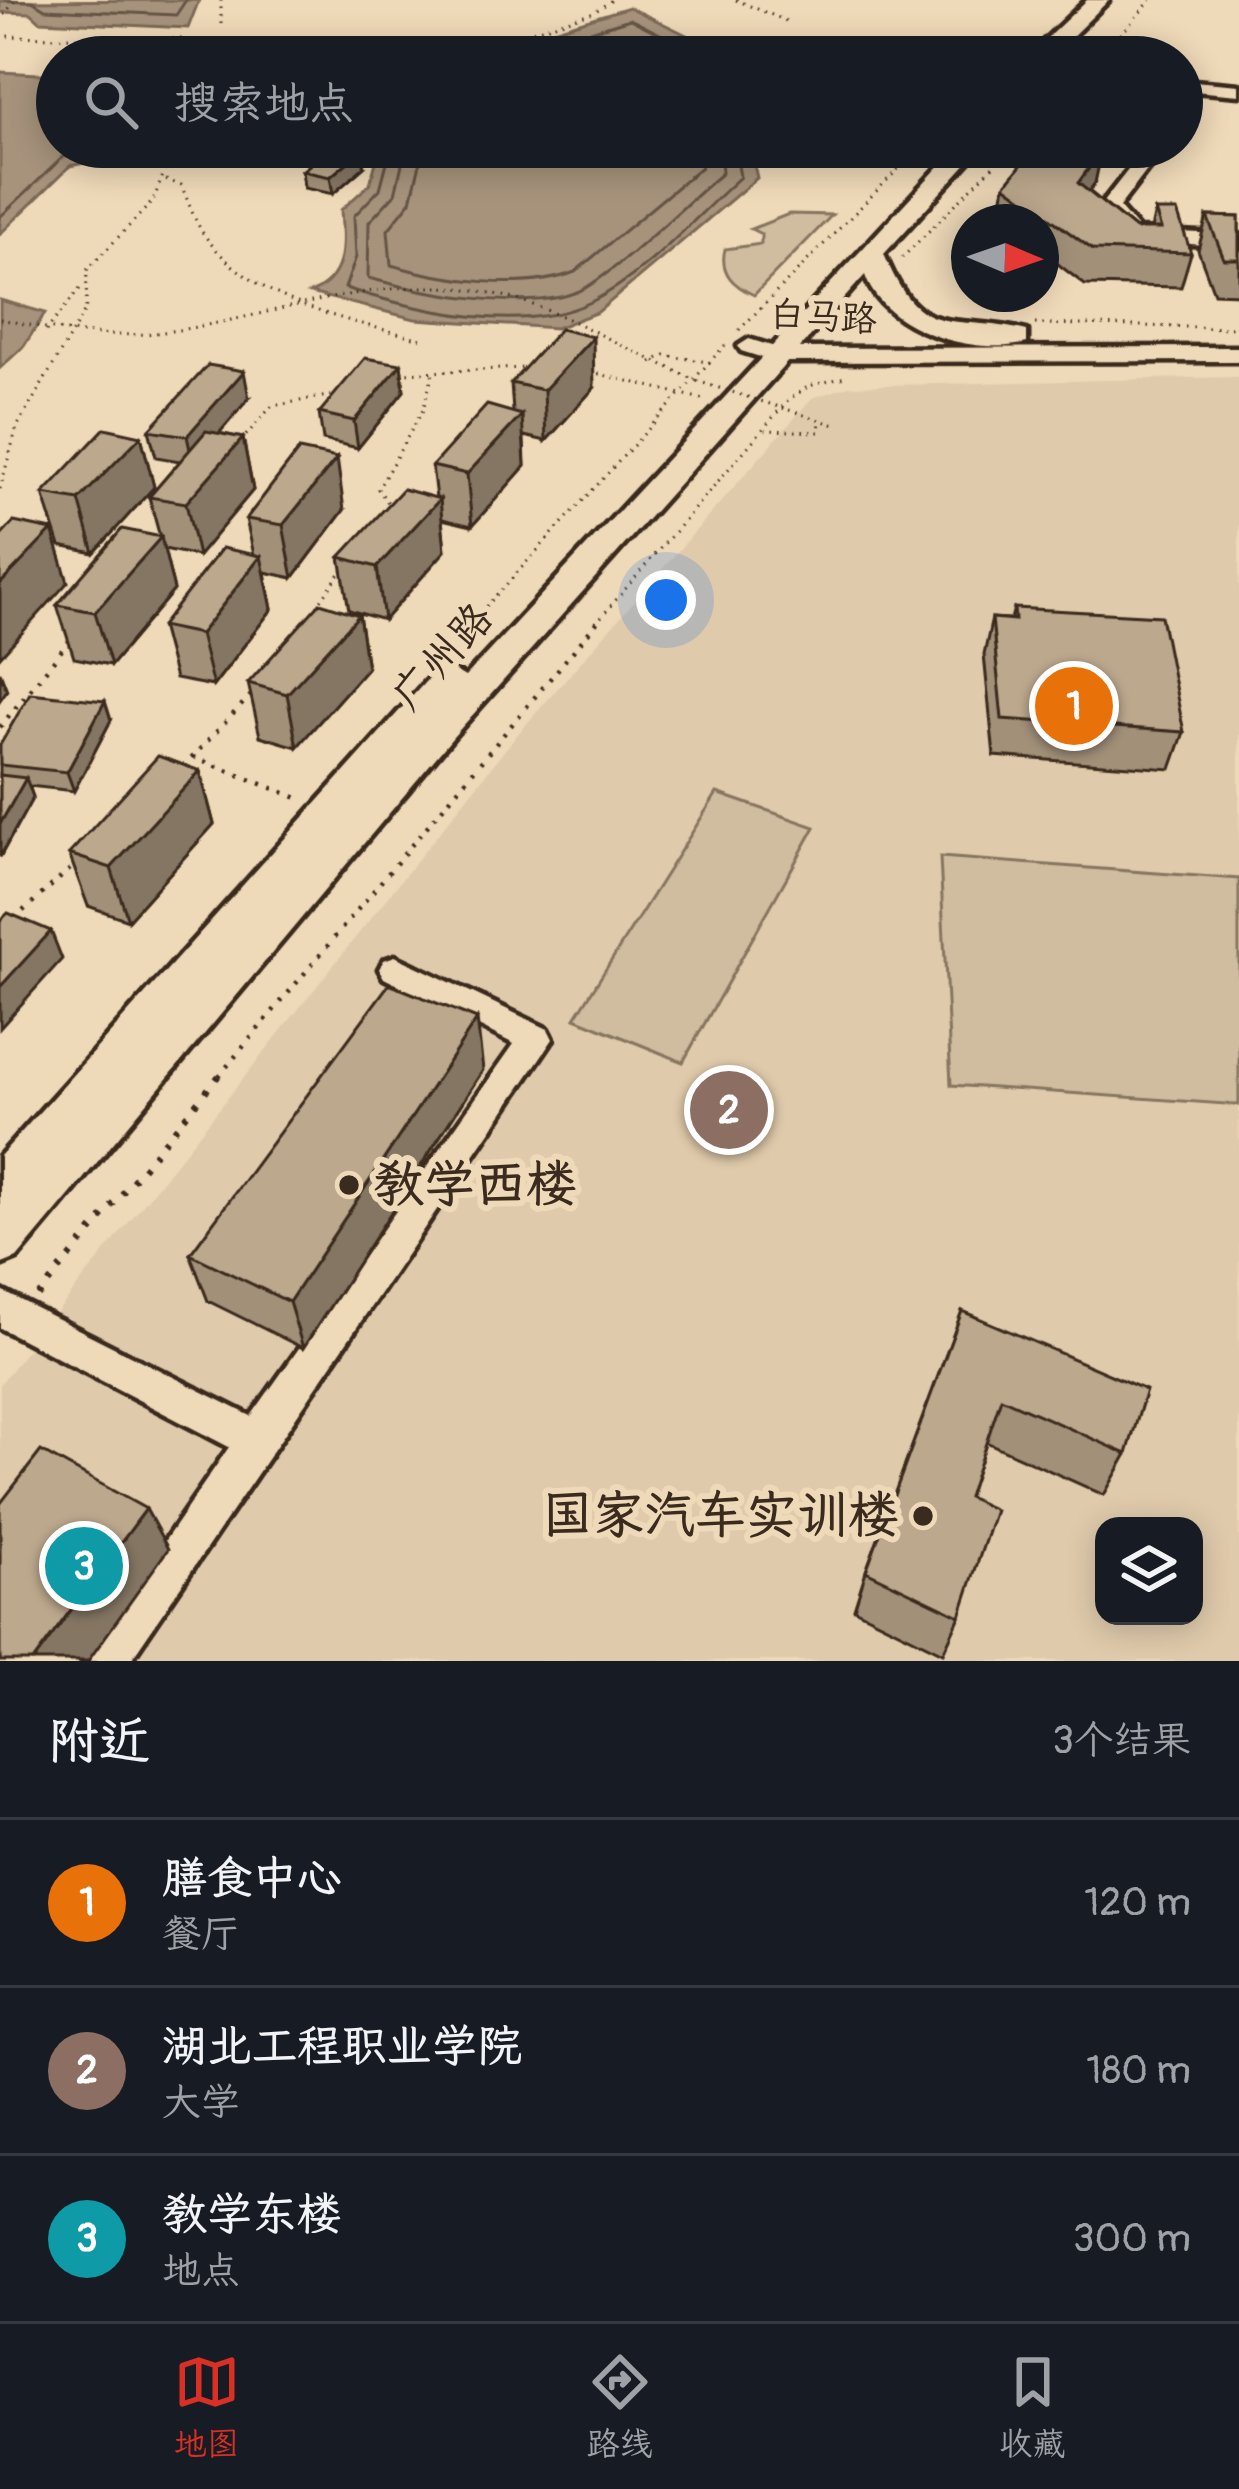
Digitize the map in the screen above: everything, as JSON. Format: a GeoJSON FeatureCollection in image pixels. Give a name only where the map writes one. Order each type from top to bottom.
{"type":"FeatureCollection","features":[{"type":"Feature","properties":{"kind":"main road"},"geometry":{"type":"LineString","coordinates":[[1060,36],[1099,0]]}},
{"type":"Feature","properties":{"kind":"main road"},"geometry":{"type":"LineString","coordinates":[[1082,36],[1119,0]]}},
{"type":"Feature","properties":{"kind":"main road","name":"广州路"},"geometry":{"type":"LineString","coordinates":[[0,1243],[926,168]]}},
{"type":"Feature","properties":{"kind":"main road","name":"广州路"},"geometry":{"type":"LineString","coordinates":[[0,1189],[700,385],[771,348],[880,264],[954,168]]}},
{"type":"Feature","properties":{"kind":"main road"},"geometry":{"type":"LineString","coordinates":[[880,264],[882,294],[893,309],[927,324],[1017,330]]}},
{"type":"Feature","properties":{"kind":"street"},"geometry":{"type":"LineString","coordinates":[[1203,97],[1239,90]]}},
{"type":"Feature","properties":{"kind":"street"},"geometry":{"type":"LineString","coordinates":[[1140,168],[1109,207],[1132,236],[1239,241]]}},
{"type":"Feature","properties":{"kind":"street","name":"白马路"},"geometry":{"type":"LineString","coordinates":[[771,348],[1017,330],[1239,340]]}},
{"type":"Feature","properties":{"kind":"street","name":"白马路"},"geometry":{"type":"LineString","coordinates":[[771,348],[1239,354]]}},
{"type":"Feature","properties":{"kind":"street"},"geometry":{"type":"LineString","coordinates":[[104,1661],[536,1039],[394,969]]}},
{"type":"Feature","properties":{"kind":"street"},"geometry":{"type":"LineString","coordinates":[[9,1313],[257,1440]]}},
{"type":"Feature","properties":{"kind":"path"},"geometry":{"type":"LineString","coordinates":[[0,21],[15,0]]}},
{"type":"Feature","properties":{"kind":"path"},"geometry":{"type":"LineString","coordinates":[[220,26],[221,0]]}},
{"type":"Feature","properties":{"kind":"path"},"geometry":{"type":"LineString","coordinates":[[516,36],[594,12],[612,0]]}},
{"type":"Feature","properties":{"kind":"path"},"geometry":{"type":"LineString","coordinates":[[736,0],[791,23]]}},
{"type":"Feature","properties":{"kind":"path"},"geometry":{"type":"LineString","coordinates":[[1119,36],[1151,0]]}},
{"type":"Feature","properties":{"kind":"path"},"geometry":{"type":"LineString","coordinates":[[0,36],[36,37]]}},
{"type":"Feature","properties":{"kind":"path"},"geometry":{"type":"LineString","coordinates":[[46,331],[83,285],[88,270],[154,203],[169,168]]}},
{"type":"Feature","properties":{"kind":"path"},"geometry":{"type":"LineString","coordinates":[[436,660],[700,385],[767,299],[899,168]]}},
{"type":"Feature","properties":{"kind":"path"},"geometry":{"type":"LineString","coordinates":[[880,264],[988,168]]}},
{"type":"Feature","properties":{"kind":"path"},"geometry":{"type":"LineString","coordinates":[[166,180],[181,185],[202,234],[222,256],[263,284],[312,308],[422,339]]}},
{"type":"Feature","properties":{"kind":"path"},"geometry":{"type":"LineString","coordinates":[[0,489],[17,427],[86,309],[83,285]]}},
{"type":"Feature","properties":{"kind":"path"},"geometry":{"type":"LineString","coordinates":[[0,319],[46,331],[166,332],[337,294],[408,286],[478,292],[540,305],[592,325],[651,362],[838,426]]}},
{"type":"Feature","properties":{"kind":"path"},"geometry":{"type":"LineString","coordinates":[[1017,330],[1239,328]]}},
{"type":"Feature","properties":{"kind":"path"},"geometry":{"type":"LineString","coordinates":[[651,362],[665,355],[700,385]]}},
{"type":"Feature","properties":{"kind":"path"},"geometry":{"type":"LineString","coordinates":[[392,374],[536,368]]}},
{"type":"Feature","properties":{"kind":"path"},"geometry":{"type":"LineString","coordinates":[[580,370],[700,385]]}},
{"type":"Feature","properties":{"kind":"path"},"geometry":{"type":"LineString","coordinates":[[410,500],[392,508],[377,489],[384,466],[426,412],[434,371]]}},
{"type":"Feature","properties":{"kind":"path"},"geometry":{"type":"LineString","coordinates":[[9,1313],[788,400],[809,386],[858,374]]}},
{"type":"Feature","properties":{"kind":"path"},"geometry":{"type":"LineString","coordinates":[[227,454],[272,406],[339,394]]}},
{"type":"Feature","properties":{"kind":"path"},"geometry":{"type":"LineString","coordinates":[[763,430],[819,432],[820,420]]}},
{"type":"Feature","properties":{"kind":"path"},"geometry":{"type":"LineString","coordinates":[[308,620],[348,563]]}},
{"type":"Feature","properties":{"kind":"path"},"geometry":{"type":"LineString","coordinates":[[0,727],[80,627]]}},
{"type":"Feature","properties":{"kind":"path"},"geometry":{"type":"LineString","coordinates":[[176,774],[258,687]]}},
{"type":"Feature","properties":{"kind":"path"},"geometry":{"type":"LineString","coordinates":[[193,757],[308,802]]}},
{"type":"Feature","properties":{"kind":"path"},"geometry":{"type":"LineString","coordinates":[[0,931],[79,861]]}},
{"type":"Feature","properties":{"kind":"shaded area"},"geometry":{"type":"Polygon","coordinates":[[[789,214],[832,215],[754,295],[730,278],[724,265],[725,249],[761,244],[761,234],[751,229],[789,214]]]}},
{"type":"Feature","properties":{"kind":"shaded area"},"geometry":{"type":"Polygon","coordinates":[[[1239,377],[1239,1661],[0,1661],[0,1384],[516,736],[812,398],[849,386],[1239,377]]]}},
{"type":"Feature","properties":{"kind":"shaded area"},"geometry":{"type":"Polygon","coordinates":[[[717,793],[815,827],[683,1062],[575,1018],[717,793]]]}},
{"type":"Feature","properties":{"kind":"shaded area"},"geometry":{"type":"Polygon","coordinates":[[[940,857],[1239,879],[1239,1105],[951,1085],[940,857]]]}},
{"type":"Feature","properties":{"kind":"water"},"geometry":{"type":"Polygon","coordinates":[[[199,0],[188,28],[40,21],[31,13],[0,12],[0,1],[199,0]]]}},
{"type":"Feature","properties":{"kind":"water"},"geometry":{"type":"Polygon","coordinates":[[[629,7],[689,36],[533,36],[629,7]]]}},
{"type":"Feature","properties":{"kind":"water"},"geometry":{"type":"Polygon","coordinates":[[[0,72],[36,74],[36,168],[68,168],[0,234],[0,72]]]}},
{"type":"Feature","properties":{"kind":"water"},"geometry":{"type":"Polygon","coordinates":[[[374,168],[755,168],[757,178],[598,312],[556,328],[415,319],[310,293],[337,269],[341,210],[370,184],[374,168]]]}},
{"type":"Feature","properties":{"kind":"water"},"geometry":{"type":"Polygon","coordinates":[[[0,300],[45,313],[24,346],[0,368],[0,300]]]}},
{"type":"Feature","properties":{"kind":"building"},"geometry":{"type":"Polygon","coordinates":[[[306,168],[341,168],[330,177],[302,171],[306,168]]]}},
{"type":"Feature","properties":{"kind":"building"},"geometry":{"type":"Polygon","coordinates":[[[1019,168],[1089,168],[1078,183],[1135,229],[1161,229],[1155,211],[1177,211],[1191,253],[1093,250],[1059,225],[1059,204],[1031,204],[1005,185],[1019,168]]]}},
{"type":"Feature","properties":{"kind":"building"},"geometry":{"type":"Polygon","coordinates":[[[1207,216],[1239,217],[1239,259],[1224,259],[1207,216]]]}},
{"type":"Feature","properties":{"kind":"building"},"geometry":{"type":"Polygon","coordinates":[[[560,329],[593,337],[544,390],[511,383],[560,329]]]}},
{"type":"Feature","properties":{"kind":"building"},"geometry":{"type":"Polygon","coordinates":[[[365,358],[401,364],[354,421],[319,413],[365,358]]]}},
{"type":"Feature","properties":{"kind":"building"},"geometry":{"type":"Polygon","coordinates":[[[208,365],[244,371],[187,436],[149,430],[208,365]]]}},
{"type":"Feature","properties":{"kind":"building"},"geometry":{"type":"Polygon","coordinates":[[[487,405],[522,415],[467,474],[432,466],[487,405]]]}},
{"type":"Feature","properties":{"kind":"building"},"geometry":{"type":"Polygon","coordinates":[[[105,428],[141,436],[79,500],[43,494],[105,428]]]}},
{"type":"Feature","properties":{"kind":"building"},"geometry":{"type":"Polygon","coordinates":[[[206,431],[243,438],[186,503],[149,497],[206,431]]]}},
{"type":"Feature","properties":{"kind":"building"},"geometry":{"type":"Polygon","coordinates":[[[299,450],[337,458],[283,525],[246,519],[299,450]]]}},
{"type":"Feature","properties":{"kind":"building"},"geometry":{"type":"Polygon","coordinates":[[[403,489],[440,499],[377,567],[340,557],[403,489]]]}},
{"type":"Feature","properties":{"kind":"building"},"geometry":{"type":"Polygon","coordinates":[[[14,522],[52,530],[0,584],[0,537],[14,522]]]}},
{"type":"Feature","properties":{"kind":"building"},"geometry":{"type":"Polygon","coordinates":[[[122,529],[161,537],[95,612],[57,605],[122,529]]]}},
{"type":"Feature","properties":{"kind":"building"},"geometry":{"type":"Polygon","coordinates":[[[222,548],[261,556],[200,634],[161,626],[222,548]]]}},
{"type":"Feature","properties":{"kind":"building"},"geometry":{"type":"Polygon","coordinates":[[[320,603],[359,615],[287,694],[248,683],[320,603]]]}},
{"type":"Feature","properties":{"kind":"building"},"geometry":{"type":"Polygon","coordinates":[[[1014,608],[1161,616],[1184,732],[1002,719],[992,618],[1015,620],[1014,608]]]}},
{"type":"Feature","properties":{"kind":"building"},"geometry":{"type":"Polygon","coordinates":[[[30,693],[105,701],[67,772],[0,765],[0,745],[30,693]]]}},
{"type":"Feature","properties":{"kind":"building"},"geometry":{"type":"Polygon","coordinates":[[[158,756],[200,771],[111,868],[69,854],[158,756]]]}},
{"type":"Feature","properties":{"kind":"building"},"geometry":{"type":"Polygon","coordinates":[[[0,775],[26,778],[0,824],[0,775]]]}},
{"type":"Feature","properties":{"kind":"building"},"geometry":{"type":"Polygon","coordinates":[[[8,913],[51,931],[0,987],[0,921],[8,913]]]}},
{"type":"Feature","properties":{"kind":"building"},"geometry":{"type":"Polygon","coordinates":[[[389,984],[477,1019],[289,1302],[190,1254],[389,984]]]}},
{"type":"Feature","properties":{"kind":"building","name":"国家汽车实训楼"},"geometry":{"type":"Polygon","coordinates":[[[962,1311],[1146,1390],[1127,1454],[1001,1398],[968,1497],[995,1510],[960,1616],[866,1571],[962,1311]]]}},
{"type":"Feature","properties":{"kind":"building"},"geometry":{"type":"Polygon","coordinates":[[[41,1451],[146,1509],[33,1661],[0,1661],[0,1504],[41,1451]]]}},
{"type":"Feature","properties":{"kind":"place","name":"膳食中心"},"geometry":{"type":"Point","coordinates":[1074,706]}},
{"type":"Feature","properties":{"kind":"place","name":"湖北工程职业学院"},"geometry":{"type":"Point","coordinates":[729,1110]}},
{"type":"Feature","properties":{"kind":"place","name":"教学西楼"},"geometry":{"type":"Point","coordinates":[349,1185]}},
{"type":"Feature","properties":{"kind":"place","name":"国家汽车实训楼"},"geometry":{"type":"Point","coordinates":[923,1516]}},
{"type":"Feature","properties":{"kind":"place","name":"教学东楼"},"geometry":{"type":"Point","coordinates":[84,1566]}}]}
